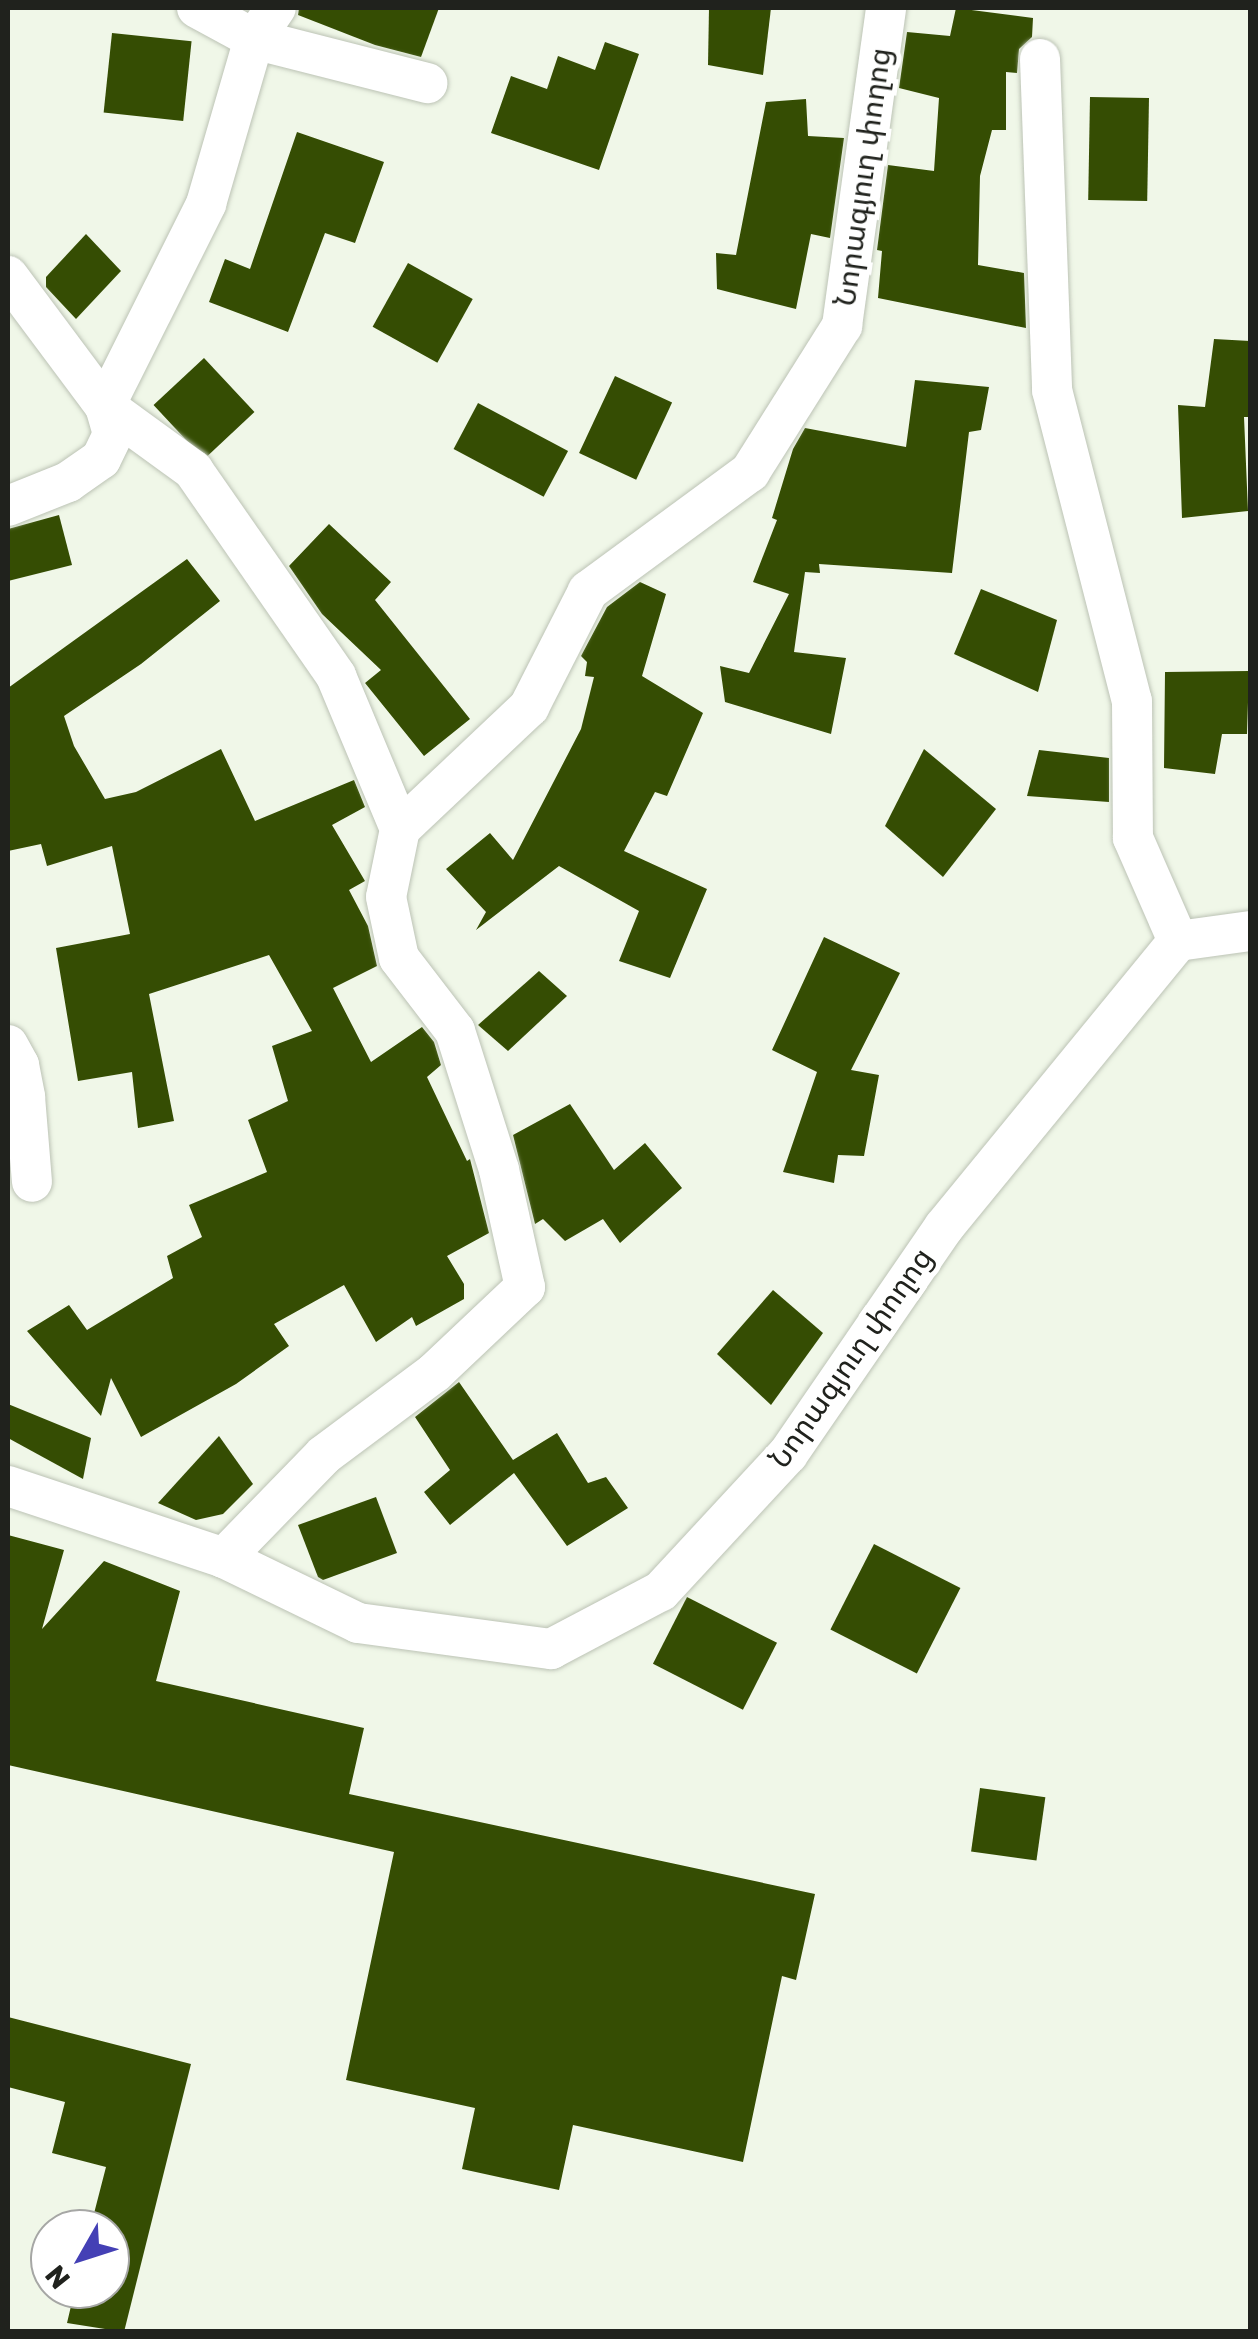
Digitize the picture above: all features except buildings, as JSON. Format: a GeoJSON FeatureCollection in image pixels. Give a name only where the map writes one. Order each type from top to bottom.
{"type":"FeatureCollection","features":[{"type":"Feature","properties":{"kind":"street"},"geometry":{"type":"LineString","coordinates":[[197,8],[265,23],[427,83]]}},
{"type":"Feature","properties":{"kind":"street","name":"Նորագյուղ փողոց"},"geometry":{"type":"LineString","coordinates":[[400,829],[529,706],[588,591],[750,472],[842,326],[886,8]]}},
{"type":"Feature","properties":{"kind":"street"},"geometry":{"type":"LineString","coordinates":[[8,506],[68,482],[102,459],[113,434],[105,406],[206,204],[265,23]]}},
{"type":"Feature","properties":{"kind":"street"},"geometry":{"type":"LineString","coordinates":[[1040,59],[1052,390],[1132,701],[1133,838],[1178,941],[1250,931]]}},
{"type":"Feature","properties":{"kind":"street"},"geometry":{"type":"LineString","coordinates":[[8,276],[105,406],[192,470],[336,676],[400,829],[386,897],[398,958],[455,1031],[499,1170],[525,1287],[434,1374],[324,1456],[224,1558]]}},
{"type":"Feature","properties":{"kind":"street","name":"Նորագյուղ փողոց"},"geometry":{"type":"LineString","coordinates":[[8,1486],[224,1558],[358,1623],[551,1649],[661,1592],[788,1454],[944,1227],[1178,941]]}},
{"type":"Feature","properties":{"kind":"street"},"geometry":{"type":"LineString","coordinates":[[8,1046],[18,1065],[25,1097],[32,1182]]}}]}
